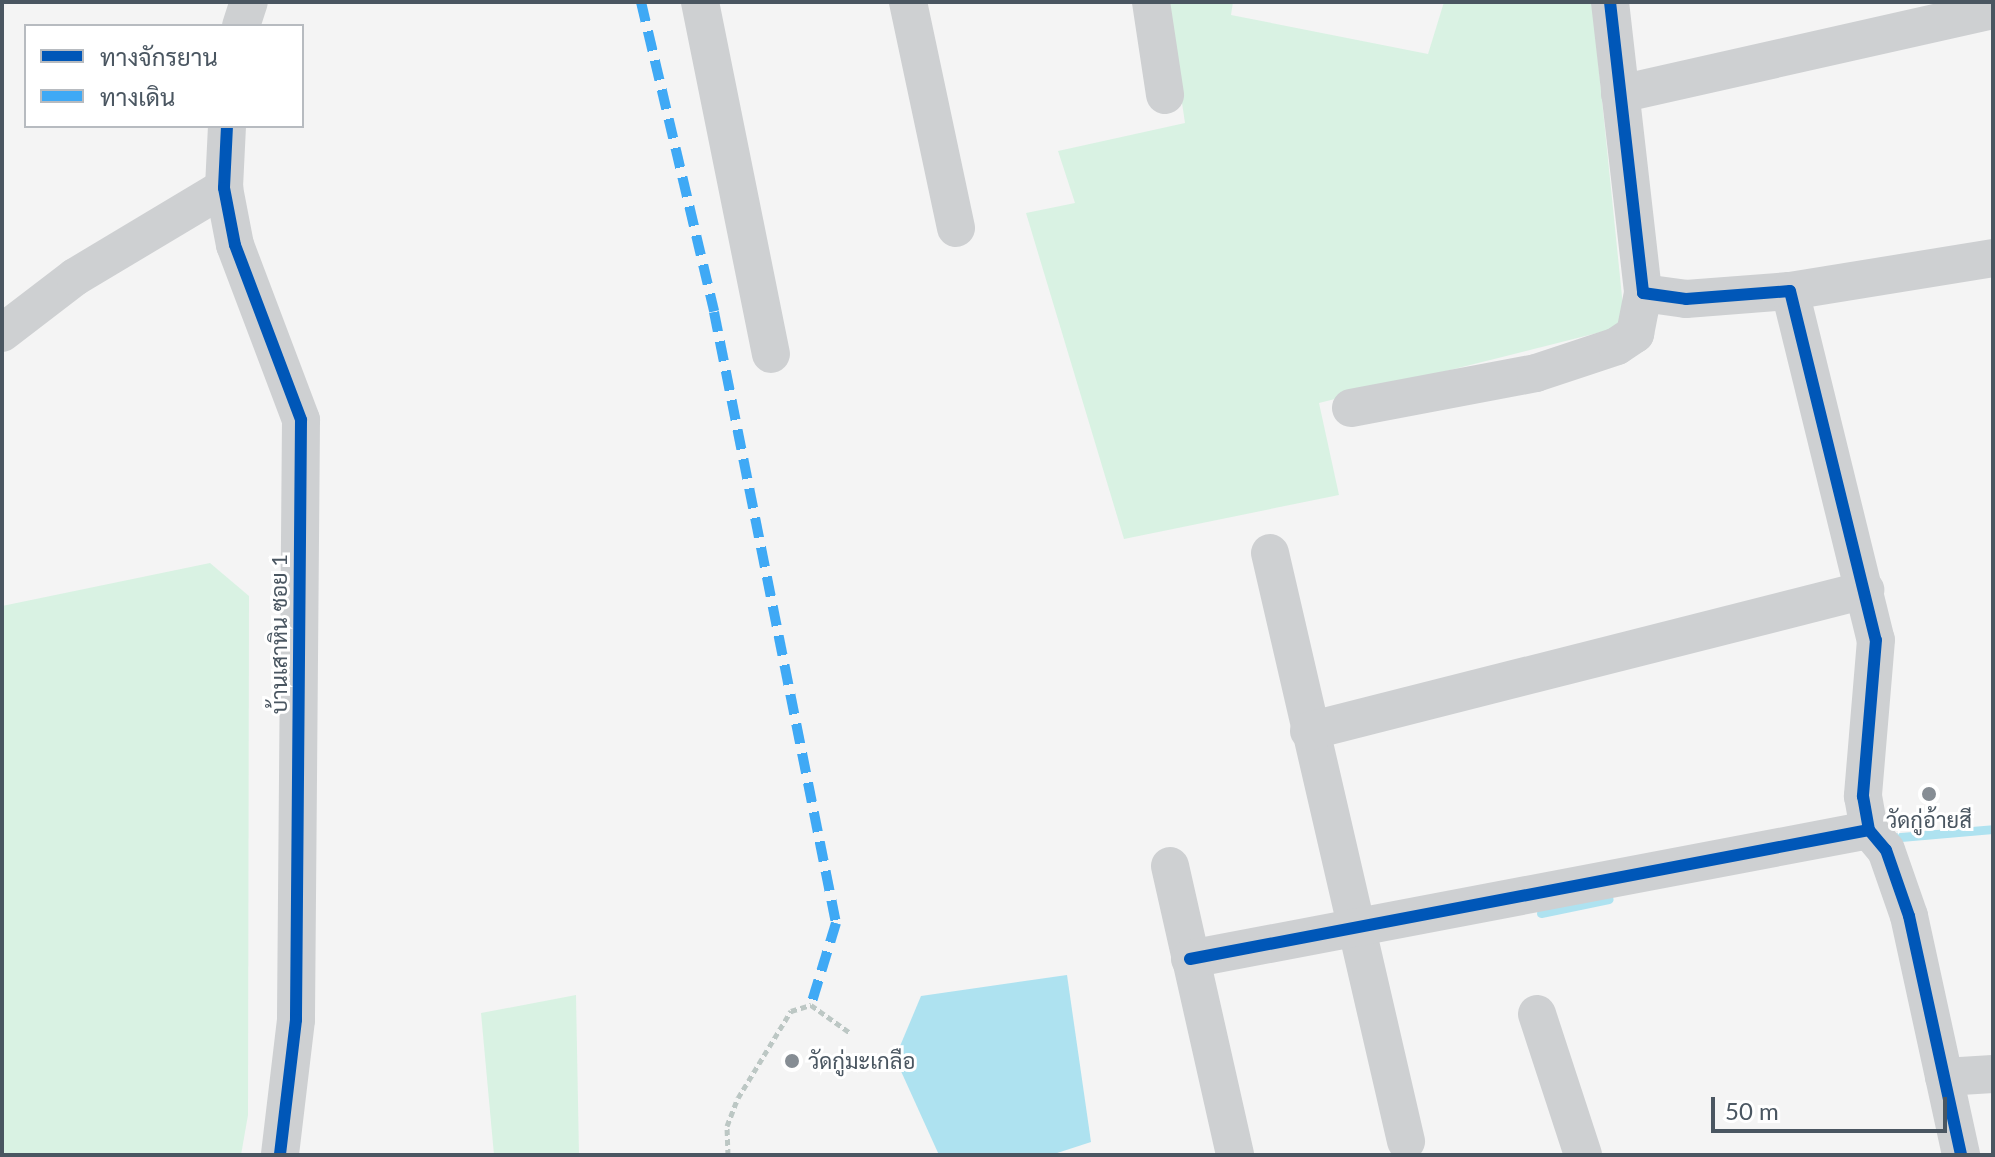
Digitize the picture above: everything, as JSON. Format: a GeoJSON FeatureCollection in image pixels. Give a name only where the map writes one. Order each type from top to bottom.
{"type":"FeatureCollection","features":[{"type":"Feature","properties":{"kind":"street"},"geometry":{"type":"LineString","coordinates":[[242,24],[249,2]]}},
{"type":"Feature","properties":{"kind":"street"},"geometry":{"type":"LineString","coordinates":[[700,2],[771,354]]}},
{"type":"Feature","properties":{"kind":"street"},"geometry":{"type":"LineString","coordinates":[[908,2],[956,228]]}},
{"type":"Feature","properties":{"kind":"street"},"geometry":{"type":"LineString","coordinates":[[1151,2],[1165,95]]}},
{"type":"Feature","properties":{"kind":"street"},"geometry":{"type":"LineString","coordinates":[[1351,408],[1536,373],[1617,346],[1635,334],[1643,293],[1610,2]]}},
{"type":"Feature","properties":{"kind":"street"},"geometry":{"type":"LineString","coordinates":[[1620,94],[1993,10]]}},
{"type":"Feature","properties":{"kind":"street","name":"บ้านเสาหิน ซอย 1"},"geometry":{"type":"LineString","coordinates":[[227,128],[224,188],[251,300],[301,420],[296,1020],[280,1155]]}},
{"type":"Feature","properties":{"kind":"street"},"geometry":{"type":"LineString","coordinates":[[2,333],[75,277],[224,188]]}},
{"type":"Feature","properties":{"kind":"street"},"geometry":{"type":"LineString","coordinates":[[1643,293],[1674,299],[1790,291],[1993,258]]}},
{"type":"Feature","properties":{"kind":"street"},"geometry":{"type":"LineString","coordinates":[[1790,291],[1876,640],[1863,796],[1876,838],[1909,916],[1961,1155]]}},
{"type":"Feature","properties":{"kind":"street"},"geometry":{"type":"LineString","coordinates":[[1270,553],[1406,1141]]}},
{"type":"Feature","properties":{"kind":"street"},"geometry":{"type":"LineString","coordinates":[[1309,731],[1865,590]]}},
{"type":"Feature","properties":{"kind":"street"},"geometry":{"type":"LineString","coordinates":[[1190,959],[1876,838]]}},
{"type":"Feature","properties":{"kind":"street"},"geometry":{"type":"LineString","coordinates":[[1170,866],[1235,1155]]}},
{"type":"Feature","properties":{"kind":"street"},"geometry":{"type":"LineString","coordinates":[[1537,1014],[1583,1155]]}},
{"type":"Feature","properties":{"kind":"street"},"geometry":{"type":"LineString","coordinates":[[1944,1077],[1993,1074]]}},
{"type":"Feature","properties":{"kind":"path"},"geometry":{"type":"LineString","coordinates":[[728,1155],[727,1126],[738,1098],[791,1011],[811,1005],[849,1032]]}},
{"type":"Feature","properties":{"kind":"green space"},"geometry":{"type":"Polygon","coordinates":[[[1167,2],[1233,2],[1231,15],[1428,54],[1444,2],[1592,2],[1625,326],[1319,403],[1339,495],[1124,539],[1026,213],[1075,203],[1058,151],[1185,123],[1167,2]]]}},
{"type":"Feature","properties":{"kind":"green space"},"geometry":{"type":"Polygon","coordinates":[[[210,563],[249,596],[248,1115],[241,1155],[2,1155],[2,606],[210,563]]]}},
{"type":"Feature","properties":{"kind":"green space"},"geometry":{"type":"Polygon","coordinates":[[[576,995],[579,1155],[494,1155],[481,1013],[576,995]]]}},
{"type":"Feature","properties":{"kind":"water"},"geometry":{"type":"Polygon","coordinates":[[[1067,975],[1091,1142],[1051,1155],[939,1155],[895,1058],[921,996],[1067,975]]]}},
{"type":"Feature","properties":{"kind":"waterway"},"geometry":{"type":"LineString","coordinates":[[1889,838],[1993,829]]}},
{"type":"Feature","properties":{"kind":"waterway"},"geometry":{"type":"LineString","coordinates":[[1541,913],[1609,899]]}},
{"type":"Feature","properties":{"kind":"marked path"},"geometry":{"type":"LineString","coordinates":[[641,2],[714,312],[836,923],[811,1005]]}},
{"type":"Feature","properties":{"kind":"cycle path"},"geometry":{"type":"LineString","coordinates":[[1610,2],[1643,293],[1686,299],[1790,291],[1876,640],[1863,796],[1869,830],[1886,850],[1909,916],[1961,1155]]}},
{"type":"Feature","properties":{"kind":"cycle path"},"geometry":{"type":"LineString","coordinates":[[227,128],[224,188],[235,245],[301,420],[296,1020],[280,1155]]}},
{"type":"Feature","properties":{"kind":"cycle path"},"geometry":{"type":"LineString","coordinates":[[1190,959],[1869,830]]}},
{"type":"Feature","properties":{"kind":"place","name":"วัดกู่อ้ายสี"},"geometry":{"type":"Point","coordinates":[1929,794]}},
{"type":"Feature","properties":{"kind":"place","name":"วัดกู่มะเกลือ"},"geometry":{"type":"Point","coordinates":[792,1061]}}]}
